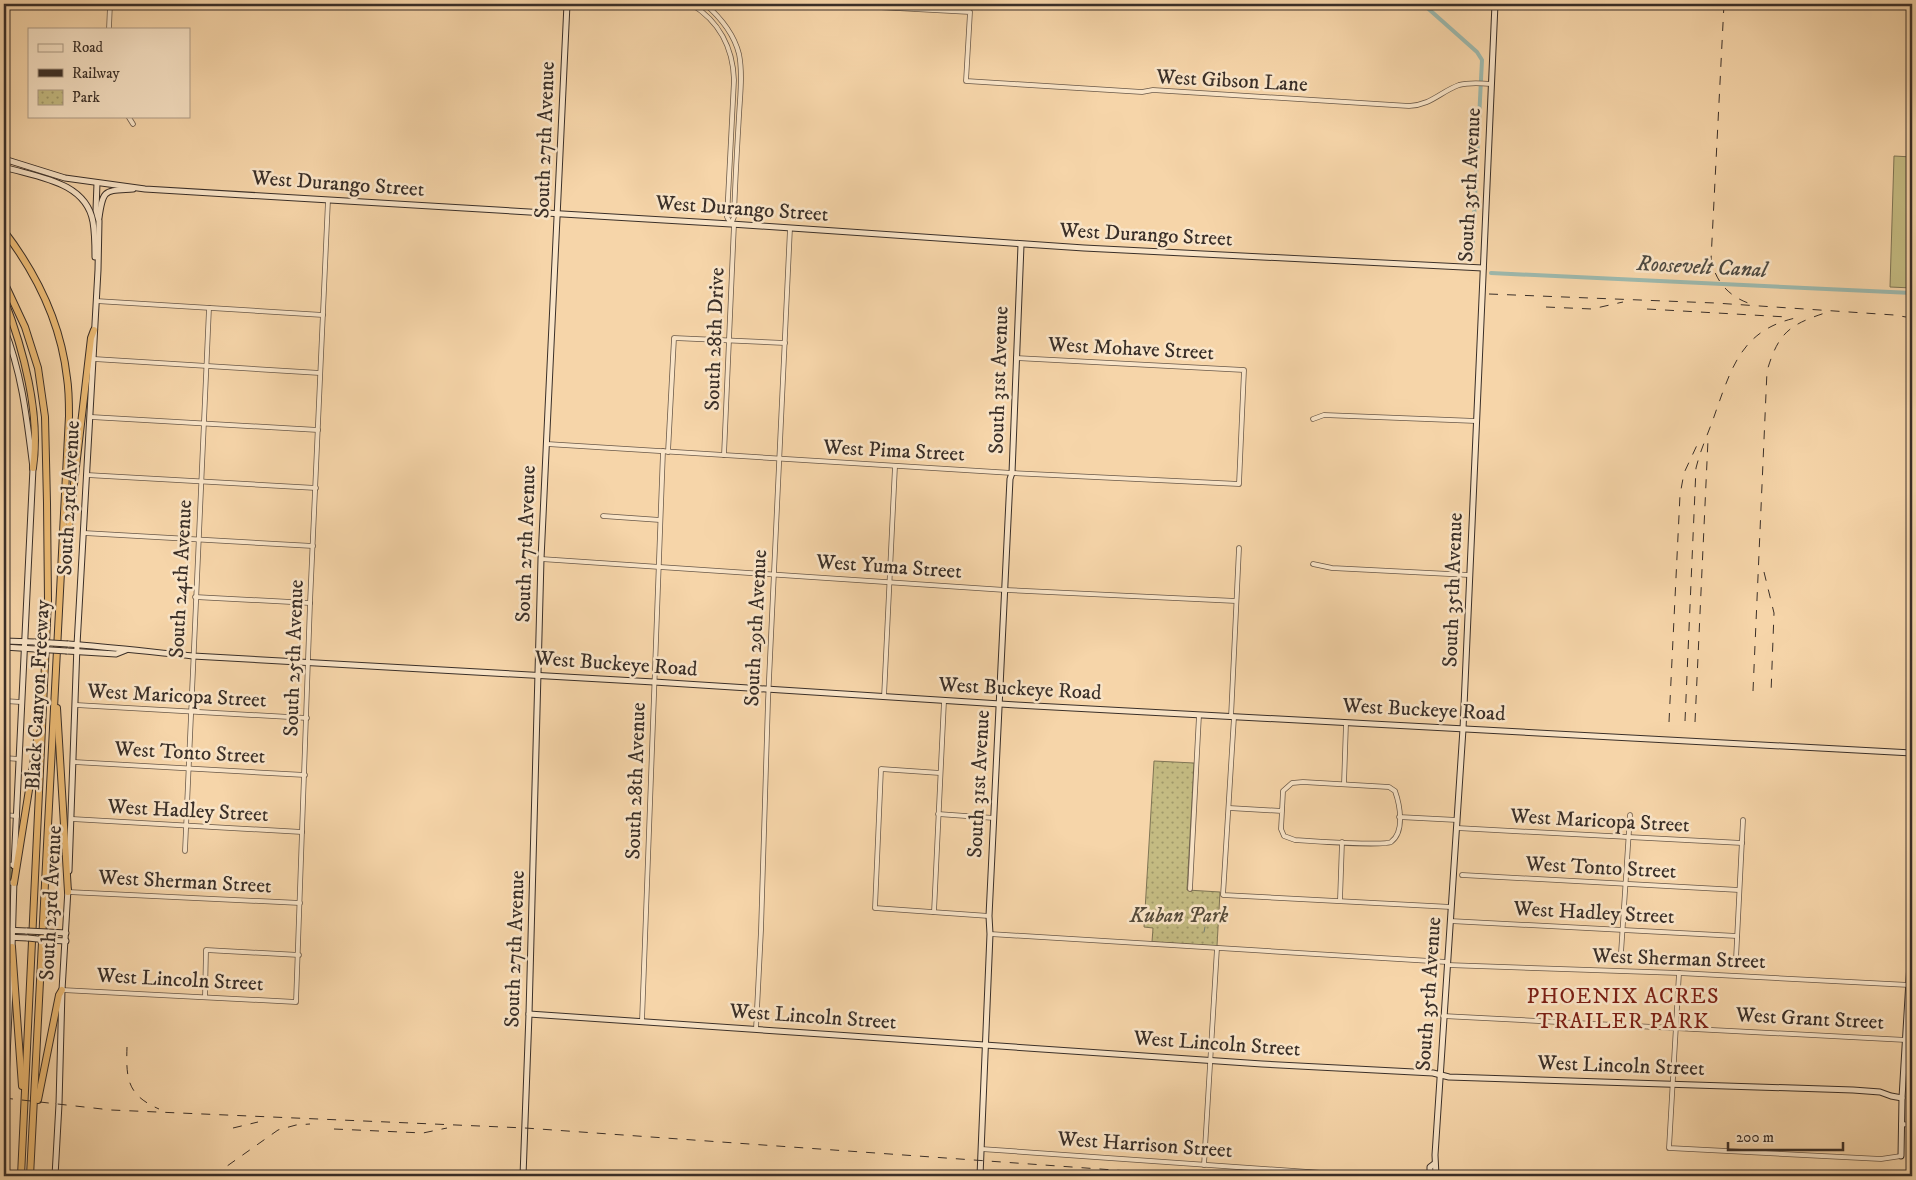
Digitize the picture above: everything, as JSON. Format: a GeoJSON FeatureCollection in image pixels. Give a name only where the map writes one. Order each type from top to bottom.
{"type":"FeatureCollection","features":[{"type":"Feature","properties":{"kind":"highway","name":"Black Canyon Freeway"},"geometry":{"type":"LineString","coordinates":[[4,231],[22,256],[47,305],[62,349],[68,378],[69,441],[61,555],[30,1176]]}},
{"type":"Feature","properties":{"kind":"highway","name":"Black Canyon Freeway"},"geometry":{"type":"LineString","coordinates":[[4,282],[26,327],[38,368],[44,408],[48,600],[21,1176]]}},
{"type":"Feature","properties":{"kind":"highway"},"geometry":{"type":"LineString","coordinates":[[4,298],[18,337],[29,387],[35,450],[33,468]]}},
{"type":"Feature","properties":{"kind":"highway"},"geometry":{"type":"LineString","coordinates":[[61,555],[69,526],[90,344],[94,330]]}},
{"type":"Feature","properties":{"kind":"highway"},"geometry":{"type":"LineString","coordinates":[[55,681],[68,892]]}},
{"type":"Feature","properties":{"kind":"highway"},"geometry":{"type":"LineString","coordinates":[[14,883],[37,740],[42,727]]}},
{"type":"Feature","properties":{"kind":"highway"},"geometry":{"type":"LineString","coordinates":[[12,947],[24,1117]]}},
{"type":"Feature","properties":{"kind":"highway"},"geometry":{"type":"LineString","coordinates":[[33,1126],[59,995],[62,990]]}},
{"type":"Feature","properties":{"kind":"main road","name":"South 27th Avenue"},"geometry":{"type":"LineString","coordinates":[[523,1176],[541,559],[567,4]]}},
{"type":"Feature","properties":{"kind":"main road","name":"South 35th Avenue"},"geometry":{"type":"LineString","coordinates":[[1436,1176],[1437,1169],[1434,1164],[1463,729],[1495,4]]}},
{"type":"Feature","properties":{"kind":"main road","name":"West Durango Street"},"geometry":{"type":"LineString","coordinates":[[4,159],[65,178],[145,189],[733,224],[1021,245],[1482,268]]}},
{"type":"Feature","properties":{"kind":"main road"},"geometry":{"type":"LineString","coordinates":[[4,166],[58,183],[73,190],[81,199],[93,221],[96,278]]}},
{"type":"Feature","properties":{"kind":"main road","name":"South 23rd Avenue"},"geometry":{"type":"LineString","coordinates":[[55,1176],[60,1088],[62,990],[72,819],[77,645],[94,359],[99,221],[96,210],[97,183]]}},
{"type":"Feature","properties":{"kind":"main road"},"geometry":{"type":"LineString","coordinates":[[99,221],[102,200],[109,191],[145,189]]}},
{"type":"Feature","properties":{"kind":"main road","name":"South 31st Avenue"},"geometry":{"type":"LineString","coordinates":[[980,1176],[990,934],[989,916],[1009,487],[1012,473],[1021,245]]}},
{"type":"Feature","properties":{"kind":"main road"},"geometry":{"type":"LineString","coordinates":[[4,328],[23,391],[33,468],[21,702],[12,947],[7,985],[4,1127]]}},
{"type":"Feature","properties":{"kind":"main road","name":"West Buckeye Road"},"geometry":{"type":"LineString","coordinates":[[4,641],[24,645],[116,654],[126,650]]}},
{"type":"Feature","properties":{"kind":"main road","name":"West Buckeye Road"},"geometry":{"type":"LineString","coordinates":[[4,647],[24,645]]}},
{"type":"Feature","properties":{"kind":"main road","name":"West Buckeye Road"},"geometry":{"type":"LineString","coordinates":[[68,648],[77,645],[115,647],[126,650],[193,656],[538,675],[944,701],[1912,753]]}},
{"type":"Feature","properties":{"kind":"main road"},"geometry":{"type":"LineString","coordinates":[[4,930],[66,932]]}},
{"type":"Feature","properties":{"kind":"main road"},"geometry":{"type":"LineString","coordinates":[[1902,1156],[1902,1098],[1910,1012],[1909,985],[1912,930]]}},
{"type":"Feature","properties":{"kind":"main road"},"geometry":{"type":"LineString","coordinates":[[4,937],[66,941]]}},
{"type":"Feature","properties":{"kind":"main road","name":"West Lincoln Street"},"geometry":{"type":"LineString","coordinates":[[529,1014],[1449,1077],[1880,1092],[1902,1098]]}},
{"type":"Feature","properties":{"kind":"main road"},"geometry":{"type":"LineString","coordinates":[[1430,1176],[1430,1167],[1434,1164]]}},
{"type":"Feature","properties":{"kind":"street"},"geometry":{"type":"LineString","coordinates":[[109,28],[110,4]]}},
{"type":"Feature","properties":{"kind":"street"},"geometry":{"type":"LineString","coordinates":[[691,4],[712,20],[723,36],[732,61],[734,80],[727,215],[733,224]]}},
{"type":"Feature","properties":{"kind":"street"},"geometry":{"type":"LineString","coordinates":[[701,10],[706,4],[726,27],[733,39],[740,61],[733,224]]}},
{"type":"Feature","properties":{"kind":"street","name":"West Gibson Lane"},"geometry":{"type":"LineString","coordinates":[[821,4],[970,12],[966,81],[1142,92],[1153,90],[1409,106],[1429,102],[1459,86],[1481,83],[1491,84]]}},
{"type":"Feature","properties":{"kind":"street"},"geometry":{"type":"LineString","coordinates":[[129,118],[133,124]]}},
{"type":"Feature","properties":{"kind":"street","name":"South 25th Avenue"},"geometry":{"type":"LineString","coordinates":[[296,1002],[310,603],[328,200]]}},
{"type":"Feature","properties":{"kind":"street","name":"South 28th Drive"},"geometry":{"type":"LineString","coordinates":[[724,455],[730,340],[733,224]]}},
{"type":"Feature","properties":{"kind":"street","name":"South 29th Avenue"},"geometry":{"type":"LineString","coordinates":[[756,1029],[790,228]]}},
{"type":"Feature","properties":{"kind":"street"},"geometry":{"type":"LineString","coordinates":[[96,301],[323,315]]}},
{"type":"Feature","properties":{"kind":"street","name":"South 24th Avenue"},"geometry":{"type":"LineString","coordinates":[[185,852],[209,308]]}},
{"type":"Feature","properties":{"kind":"street","name":"South 28th Avenue"},"geometry":{"type":"LineString","coordinates":[[642,1021],[660,520],[674,338],[730,340]]}},
{"type":"Feature","properties":{"kind":"street"},"geometry":{"type":"LineString","coordinates":[[730,340],[785,343]]}},
{"type":"Feature","properties":{"kind":"street","name":"West Mohave Street"},"geometry":{"type":"LineString","coordinates":[[1016,358],[1244,370],[1239,484]]}},
{"type":"Feature","properties":{"kind":"street"},"geometry":{"type":"LineString","coordinates":[[94,359],[320,372]]}},
{"type":"Feature","properties":{"kind":"street"},"geometry":{"type":"LineString","coordinates":[[1312,419],[1324,415],[1476,421]]}},
{"type":"Feature","properties":{"kind":"street"},"geometry":{"type":"LineString","coordinates":[[90,417],[318,430]]}},
{"type":"Feature","properties":{"kind":"street","name":"West Pima Street"},"geometry":{"type":"LineString","coordinates":[[547,444],[1012,473],[1239,484]]}},
{"type":"Feature","properties":{"kind":"street"},"geometry":{"type":"LineString","coordinates":[[884,697],[895,466]]}},
{"type":"Feature","properties":{"kind":"street"},"geometry":{"type":"LineString","coordinates":[[87,475],[316,488]]}},
{"type":"Feature","properties":{"kind":"street"},"geometry":{"type":"LineString","coordinates":[[603,516],[660,520]]}},
{"type":"Feature","properties":{"kind":"street"},"geometry":{"type":"LineString","coordinates":[[84,533],[313,546]]}},
{"type":"Feature","properties":{"kind":"street"},"geometry":{"type":"LineString","coordinates":[[1239,548],[1224,895],[1451,906]]}},
{"type":"Feature","properties":{"kind":"street","name":"West Yuma Street"},"geometry":{"type":"LineString","coordinates":[[541,559],[1005,590],[1236,601]]}},
{"type":"Feature","properties":{"kind":"street"},"geometry":{"type":"LineString","coordinates":[[1313,564],[1332,568],[1469,575]]}},
{"type":"Feature","properties":{"kind":"street"},"geometry":{"type":"LineString","coordinates":[[195,597],[310,603]]}},
{"type":"Feature","properties":{"kind":"street"},"geometry":{"type":"LineString","coordinates":[[4,701],[21,702]]}},
{"type":"Feature","properties":{"kind":"street"},"geometry":{"type":"LineString","coordinates":[[934,912],[944,701]]}},
{"type":"Feature","properties":{"kind":"street","name":"West Maricopa Street"},"geometry":{"type":"LineString","coordinates":[[76,705],[307,718]]}},
{"type":"Feature","properties":{"kind":"street"},"geometry":{"type":"LineString","coordinates":[[1190,889],[1199,715]]}},
{"type":"Feature","properties":{"kind":"street"},"geometry":{"type":"LineString","coordinates":[[1344,784],[1346,723]]}},
{"type":"Feature","properties":{"kind":"street"},"geometry":{"type":"LineString","coordinates":[[4,758],[19,758]]}},
{"type":"Feature","properties":{"kind":"street","name":"West Tonto Street"},"geometry":{"type":"LineString","coordinates":[[74,762],[305,774]]}},
{"type":"Feature","properties":{"kind":"street"},"geometry":{"type":"LineString","coordinates":[[940,773],[881,769],[875,908],[989,916]]}},
{"type":"Feature","properties":{"kind":"street"},"geometry":{"type":"LineString","coordinates":[[1292,783],[1388,787],[1395,791],[1399,804],[1397,836],[1390,843],[1375,844],[1296,840],[1284,836],[1281,828],[1282,810],[1284,791],[1292,783]]}},
{"type":"Feature","properties":{"kind":"street"},"geometry":{"type":"LineString","coordinates":[[1229,808],[1282,810]]}},
{"type":"Feature","properties":{"kind":"street"},"geometry":{"type":"LineString","coordinates":[[938,814],[994,818]]}},
{"type":"Feature","properties":{"kind":"street"},"geometry":{"type":"LineString","coordinates":[[1621,953],[1630,814]]}},
{"type":"Feature","properties":{"kind":"street"},"geometry":{"type":"LineString","coordinates":[[4,815],[17,816]]}},
{"type":"Feature","properties":{"kind":"street"},"geometry":{"type":"LineString","coordinates":[[1399,817],[1457,820]]}},
{"type":"Feature","properties":{"kind":"street","name":"West Hadley Street"},"geometry":{"type":"LineString","coordinates":[[72,819],[302,832]]}},
{"type":"Feature","properties":{"kind":"street"},"geometry":{"type":"LineString","coordinates":[[1736,959],[1743,820]]}},
{"type":"Feature","properties":{"kind":"street","name":"West Maricopa Street"},"geometry":{"type":"LineString","coordinates":[[1457,828],[1742,843]]}},
{"type":"Feature","properties":{"kind":"street"},"geometry":{"type":"LineString","coordinates":[[1340,900],[1342,842]]}},
{"type":"Feature","properties":{"kind":"street"},"geometry":{"type":"LineString","coordinates":[[4,864],[14,865]]}},
{"type":"Feature","properties":{"kind":"street","name":"West Tonto Street"},"geometry":{"type":"LineString","coordinates":[[1462,875],[1739,890]]}},
{"type":"Feature","properties":{"kind":"street"},"geometry":{"type":"LineString","coordinates":[[4,882],[14,883]]}},
{"type":"Feature","properties":{"kind":"street","name":"West Sherman Street"},"geometry":{"type":"LineString","coordinates":[[68,892],[300,903]]}},
{"type":"Feature","properties":{"kind":"street","name":"West Hadley Street"},"geometry":{"type":"LineString","coordinates":[[1450,921],[1737,936]]}},
{"type":"Feature","properties":{"kind":"street","name":"West Sherman Street"},"geometry":{"type":"LineString","coordinates":[[990,934],[1447,964],[1679,973],[1909,985]]}},
{"type":"Feature","properties":{"kind":"street"},"geometry":{"type":"LineString","coordinates":[[1204,1165],[1217,948]]}},
{"type":"Feature","properties":{"kind":"street"},"geometry":{"type":"LineString","coordinates":[[205,997],[206,950],[298,955]]}},
{"type":"Feature","properties":{"kind":"street"},"geometry":{"type":"LineString","coordinates":[[1679,973],[1668,1148],[1881,1159],[1902,1156]]}},
{"type":"Feature","properties":{"kind":"street","name":"West Lincoln Street"},"geometry":{"type":"LineString","coordinates":[[62,990],[296,1002]]}},
{"type":"Feature","properties":{"kind":"street","name":"West Grant Street"},"geometry":{"type":"LineString","coordinates":[[1444,1016],[1906,1040]]}},
{"type":"Feature","properties":{"kind":"street"},"geometry":{"type":"LineString","coordinates":[[1904,1068],[1912,1069]]}},
{"type":"Feature","properties":{"kind":"street"},"geometry":{"type":"LineString","coordinates":[[1901,1124],[1912,1124]]}},
{"type":"Feature","properties":{"kind":"street","name":"West Harrison Street"},"geometry":{"type":"LineString","coordinates":[[981,1149],[1366,1176]]}},
{"type":"Feature","properties":{"kind":"green space"},"geometry":{"type":"Polygon","coordinates":[[[1894,156],[1912,157],[1912,288],[1890,287],[1894,156]]]}},
{"type":"Feature","properties":{"kind":"green space","name":"Kuban Park"},"geometry":{"type":"Polygon","coordinates":[[[1154,761],[1194,763],[1187,890],[1220,892],[1217,946],[1152,942],[1153,928],[1144,927],[1154,761]]]}},
{"type":"Feature","properties":{"kind":"green space"},"geometry":{"type":"Polygon","coordinates":[[[4,866],[12,867],[11,880],[4,881],[4,866]]]}},
{"type":"Feature","properties":{"kind":"waterway","name":"Roosevelt Canal"},"geometry":{"type":"LineString","coordinates":[[1423,4],[1477,52],[1482,60],[1472,257]]}},
{"type":"Feature","properties":{"kind":"waterway","name":"Roosevelt Canal"},"geometry":{"type":"LineString","coordinates":[[1491,273],[1912,293]]}},
{"type":"Feature","properties":{"kind":"waterway"},"geometry":{"type":"LineString","coordinates":[[1204,932],[1205,927]]}},
{"type":"Feature","properties":{"kind":"railway"},"geometry":{"type":"LineString","coordinates":[[1724,4],[1711,260],[1719,281],[1734,296],[1748,303]]}},
{"type":"Feature","properties":{"kind":"railway"},"geometry":{"type":"LineString","coordinates":[[1489,294],[1715,303],[1894,315],[1912,318]]}},
{"type":"Feature","properties":{"kind":"railway"},"geometry":{"type":"LineString","coordinates":[[1546,307],[1592,309],[1623,302]]}},
{"type":"Feature","properties":{"kind":"railway"},"geometry":{"type":"LineString","coordinates":[[1647,309],[1787,317]]}},
{"type":"Feature","properties":{"kind":"railway"},"geometry":{"type":"LineString","coordinates":[[1753,691],[1767,371],[1771,358],[1780,340],[1786,333],[1802,322],[1825,313]]}},
{"type":"Feature","properties":{"kind":"railway"},"geometry":{"type":"LineString","coordinates":[[1685,721],[1696,468],[1699,457],[1728,378],[1743,350],[1753,339],[1766,330],[1781,322],[1800,317]]}},
{"type":"Feature","properties":{"kind":"railway"},"geometry":{"type":"LineString","coordinates":[[1695,722],[1708,440]]}},
{"type":"Feature","properties":{"kind":"railway"},"geometry":{"type":"LineString","coordinates":[[1669,722],[1680,495],[1684,473],[1698,443]]}},
{"type":"Feature","properties":{"kind":"railway"},"geometry":{"type":"LineString","coordinates":[[1764,572],[1774,613],[1771,693]]}},
{"type":"Feature","properties":{"kind":"railway"},"geometry":{"type":"LineString","coordinates":[[127,1047],[127,1068],[131,1085],[140,1098],[159,1109]]}},
{"type":"Feature","properties":{"kind":"railway"},"geometry":{"type":"LineString","coordinates":[[4,1098],[111,1110],[525,1128],[1198,1176]]}},
{"type":"Feature","properties":{"kind":"railway"},"geometry":{"type":"LineString","coordinates":[[233,1128],[258,1122]]}},
{"type":"Feature","properties":{"kind":"railway"},"geometry":{"type":"LineString","coordinates":[[213,1176],[278,1130],[296,1125],[310,1124]]}},
{"type":"Feature","properties":{"kind":"railway"},"geometry":{"type":"LineString","coordinates":[[334,1129],[423,1133],[447,1128]]}},
{"type":"Feature","properties":{"kind":"district","name":"PHOENIX ACRES TRAILER PARK"},"geometry":{"type":"Point","coordinates":[1623,1008]}}]}
